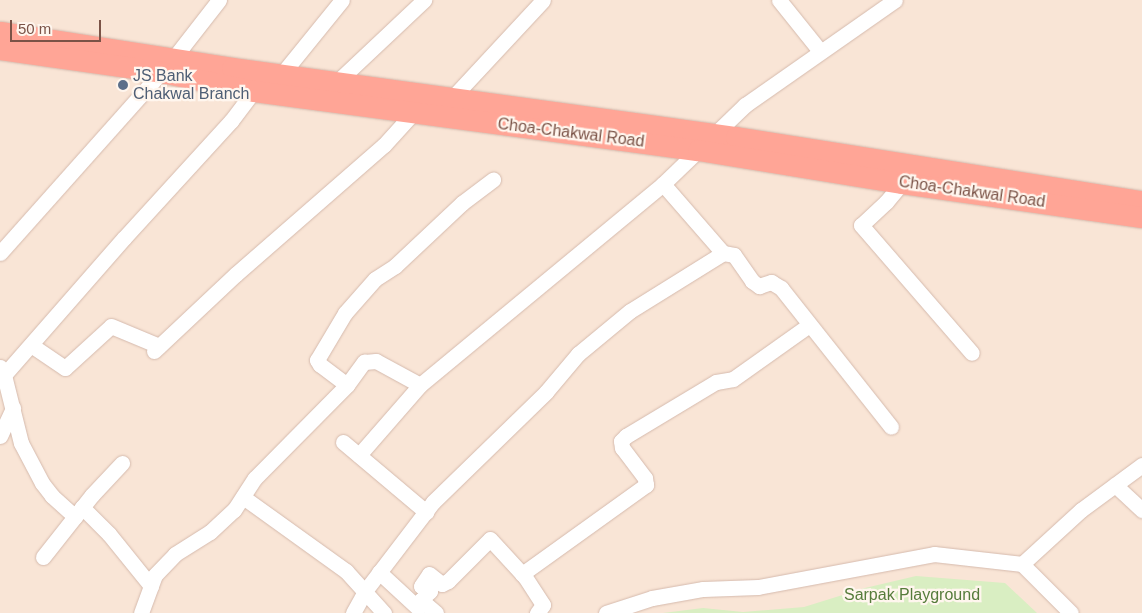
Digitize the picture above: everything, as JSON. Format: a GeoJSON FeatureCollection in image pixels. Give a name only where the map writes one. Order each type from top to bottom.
{"type":"FeatureCollection","features":[{"type":"Feature","properties":{"kind":"highway"},"geometry":{"type":"LineString","coordinates":[[0,32],[167,66],[282,74],[453,97],[715,134],[1142,201]]}},
{"type":"Feature","properties":{"kind":"highway","name":"Choa-Chakwal Road"},"geometry":{"type":"LineString","coordinates":[[0,49],[167,66],[254,90],[698,150],[902,183],[1142,217]]}},
{"type":"Feature","properties":{"kind":"street"},"geometry":{"type":"LineString","coordinates":[[0,253],[167,66],[219,0]]}},
{"type":"Feature","properties":{"kind":"street"},"geometry":{"type":"LineString","coordinates":[[282,74],[342,0]]}},
{"type":"Feature","properties":{"kind":"street"},"geometry":{"type":"LineString","coordinates":[[336,82],[424,0]]}},
{"type":"Feature","properties":{"kind":"street"},"geometry":{"type":"LineString","coordinates":[[453,97],[543,0]]}},
{"type":"Feature","properties":{"kind":"street"},"geometry":{"type":"LineString","coordinates":[[779,0],[820,51]]}},
{"type":"Feature","properties":{"kind":"street"},"geometry":{"type":"LineString","coordinates":[[359,455],[420,385],[663,184],[745,105],[894,0]]}},
{"type":"Feature","properties":{"kind":"street"},"geometry":{"type":"LineString","coordinates":[[151,586],[109,534],[79,512],[52,496],[42,483],[21,442],[2,371],[31,345],[124,238],[231,121],[254,90]]}},
{"type":"Feature","properties":{"kind":"street"},"geometry":{"type":"LineString","coordinates":[[31,345],[65,368],[111,326],[157,348],[236,274],[384,145],[413,113]]}},
{"type":"Feature","properties":{"kind":"street"},"geometry":{"type":"LineString","coordinates":[[347,384],[320,365],[317,360],[345,312],[375,279],[395,266],[462,203],[493,180]]}},
{"type":"Feature","properties":{"kind":"street"},"geometry":{"type":"LineString","coordinates":[[902,183],[886,202],[861,225],[972,353]]}},
{"type":"Feature","properties":{"kind":"street"},"geometry":{"type":"LineString","coordinates":[[663,184],[723,253],[734,255],[752,281],[759,286],[771,282],[776,284],[891,427]]}},
{"type":"Feature","properties":{"kind":"street"},"geometry":{"type":"LineString","coordinates":[[353,613],[365,591],[426,512],[546,392],[578,354],[630,311],[723,253]]}},
{"type":"Feature","properties":{"kind":"street"},"geometry":{"type":"LineString","coordinates":[[522,574],[646,485],[646,478],[622,448],[621,441],[626,436],[716,382],[733,379],[809,324]]}},
{"type":"Feature","properties":{"kind":"street"},"geometry":{"type":"LineString","coordinates":[[141,613],[154,575],[175,554],[210,532],[234,510],[255,478],[347,384],[364,362],[369,360],[376,361],[420,385]]}},
{"type":"Feature","properties":{"kind":"street"},"geometry":{"type":"LineString","coordinates":[[0,436],[12,408]]}},
{"type":"Feature","properties":{"kind":"street"},"geometry":{"type":"LineString","coordinates":[[343,442],[426,512]]}},
{"type":"Feature","properties":{"kind":"street"},"geometry":{"type":"LineString","coordinates":[[43,557],[122,463]]}},
{"type":"Feature","properties":{"kind":"street"},"geometry":{"type":"LineString","coordinates":[[1022,564],[1081,510],[1142,465]]}},
{"type":"Feature","properties":{"kind":"street"},"geometry":{"type":"LineString","coordinates":[[1115,485],[1142,510]]}},
{"type":"Feature","properties":{"kind":"street"},"geometry":{"type":"LineString","coordinates":[[243,497],[346,571],[384,613]]}},
{"type":"Feature","properties":{"kind":"street"},"geometry":{"type":"LineString","coordinates":[[422,610],[421,600],[430,591],[421,586],[429,574],[442,584],[448,581],[490,539],[522,574],[543,605],[536,613]]}},
{"type":"Feature","properties":{"kind":"street"},"geometry":{"type":"LineString","coordinates":[[606,613],[652,598],[704,589],[758,587],[934,554],[1022,564],[1071,613]]}},
{"type":"Feature","properties":{"kind":"street"},"geometry":{"type":"LineString","coordinates":[[379,572],[422,610]]}},
{"type":"Feature","properties":{"kind":"shaded area"},"geometry":{"type":"Polygon","coordinates":[[[0,0],[1142,0],[1142,613],[0,613],[0,0]]]}},
{"type":"Feature","properties":{"kind":"green space","name":"Sarpak Playground"},"geometry":{"type":"Polygon","coordinates":[[[916,576],[1005,583],[1037,613],[663,613],[703,608],[743,612],[804,607],[865,588],[916,576]]]}},
{"type":"Feature","properties":{"kind":"place","name":"JS Bank Chakwal Branch"},"geometry":{"type":"Point","coordinates":[123,85]}}]}
